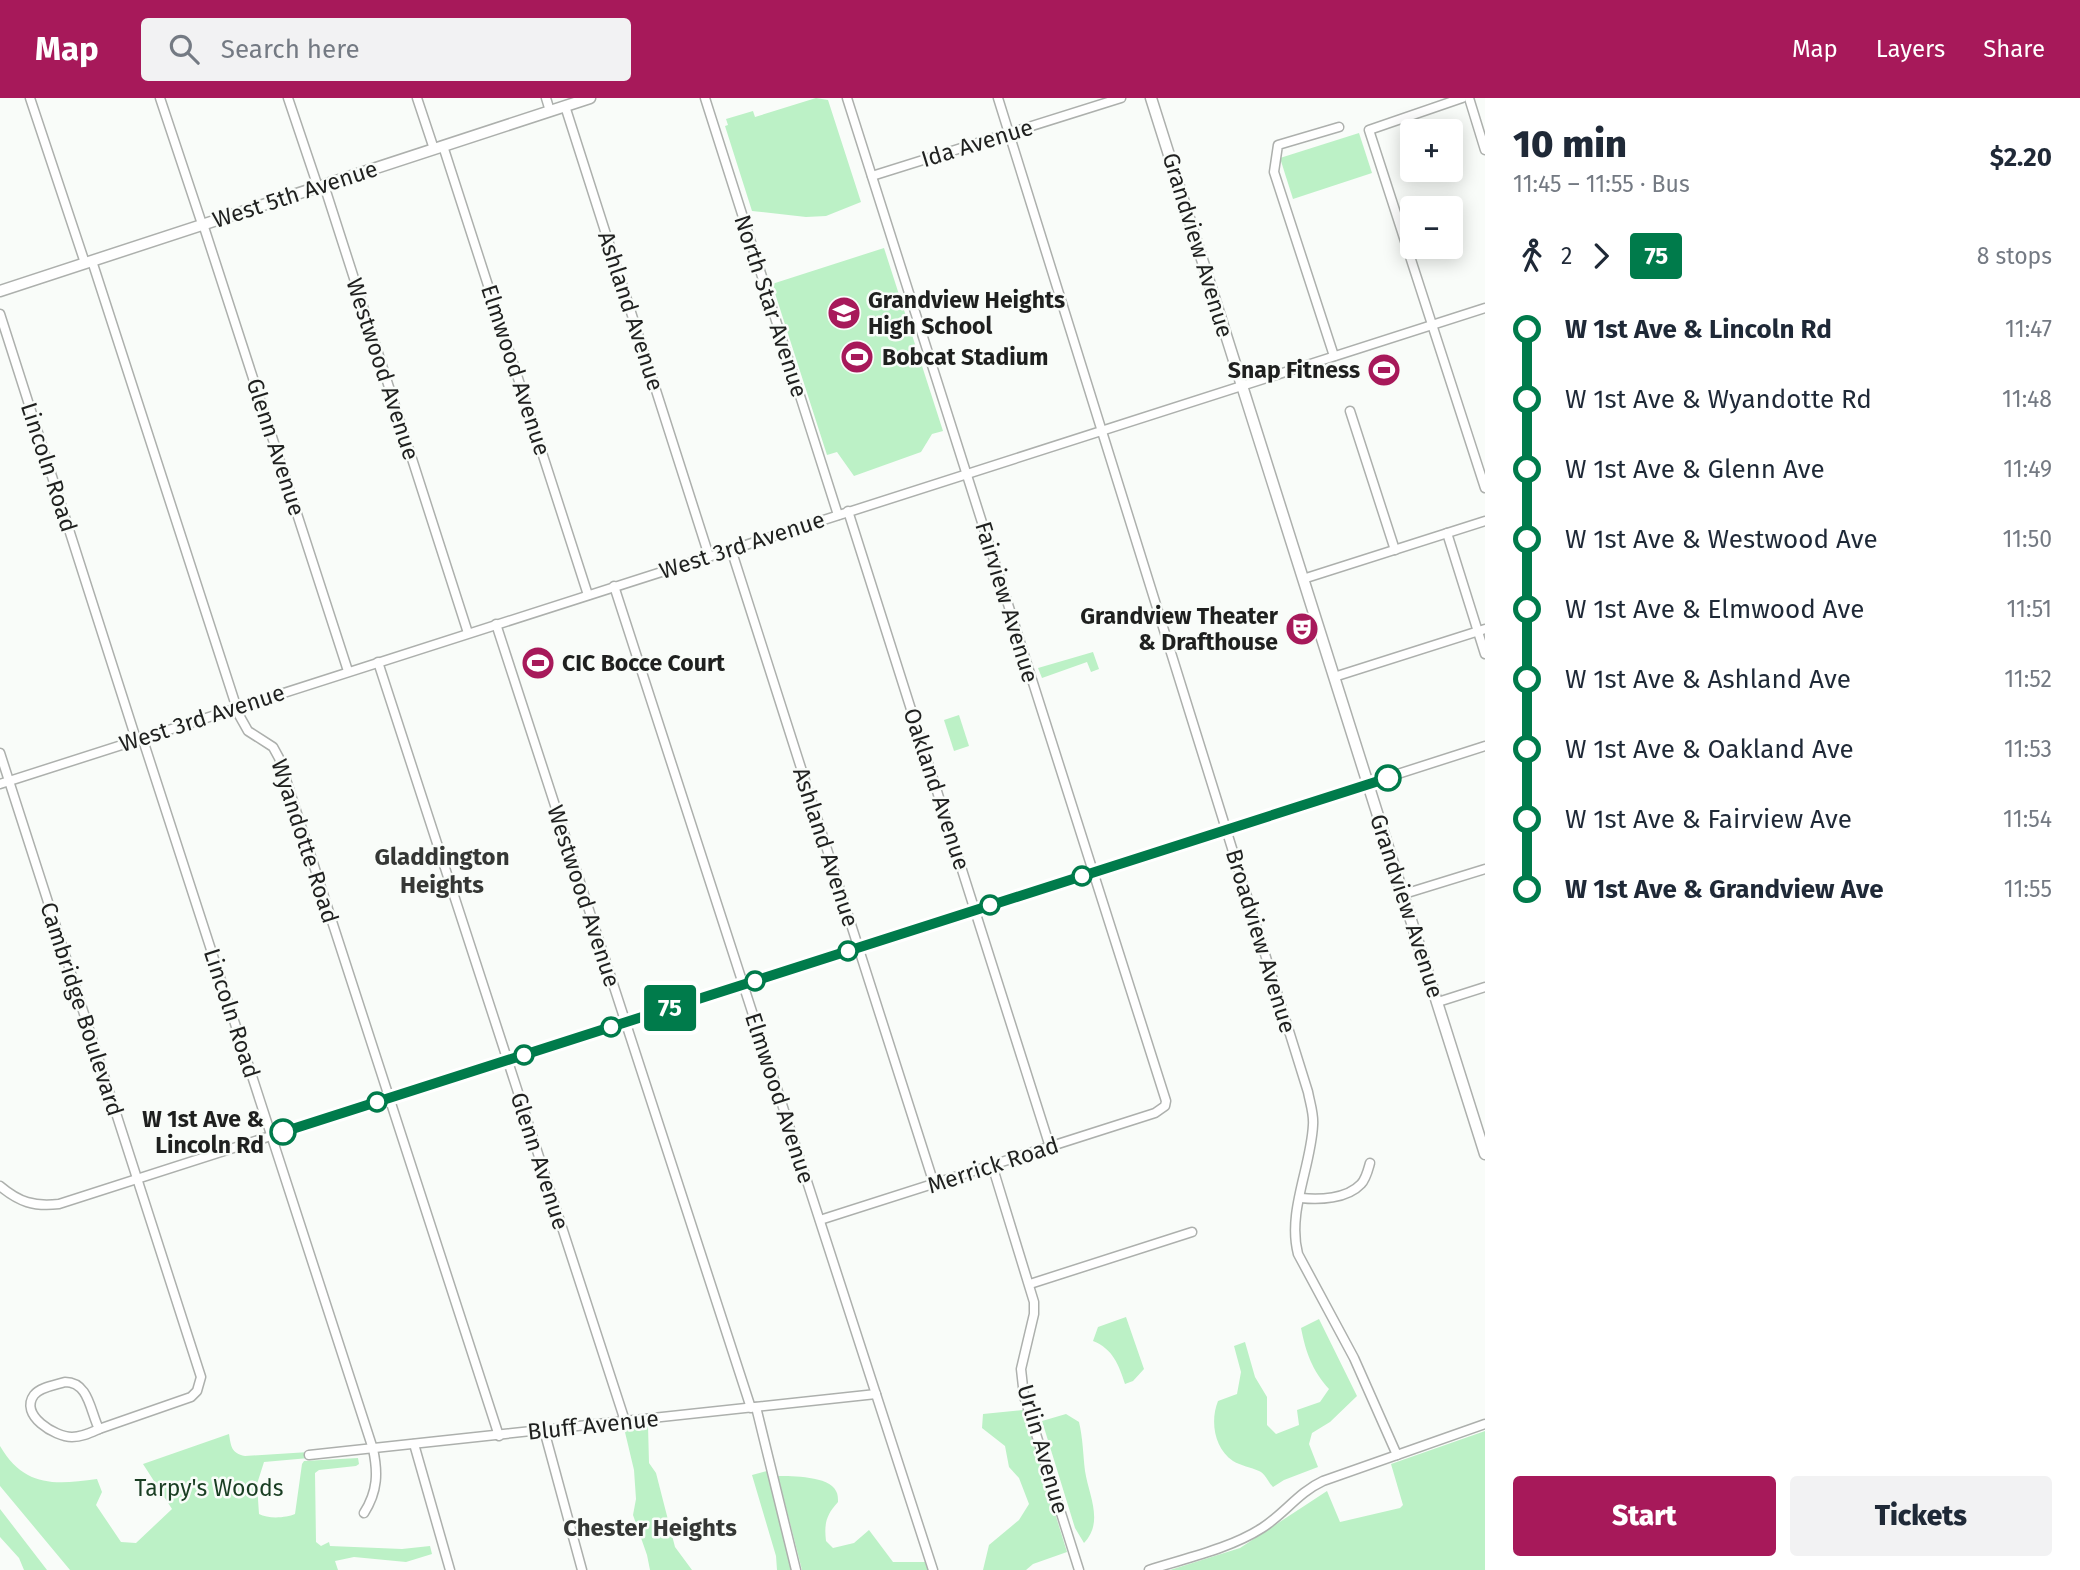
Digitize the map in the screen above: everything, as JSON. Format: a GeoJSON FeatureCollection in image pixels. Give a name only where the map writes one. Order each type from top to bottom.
{"type":"FeatureCollection","features":[{"type":"Feature","properties":{"kind":"main road","name":"West 5th Avenue"},"geometry":{"type":"LineString","coordinates":[[0,291],[590,98]]}},
{"type":"Feature","properties":{"kind":"main road","name":"Grandview Avenue"},"geometry":{"type":"LineString","coordinates":[[1152,98],[1485,1154]]}},
{"type":"Feature","properties":{"kind":"street","name":"Wyandotte Road"},"geometry":{"type":"LineString","coordinates":[[30,98],[89,262],[236,707],[248,731],[273,747],[279,758],[499,1436]]}},
{"type":"Feature","properties":{"kind":"street","name":"Glenn Avenue"},"geometry":{"type":"LineString","coordinates":[[160,98],[348,671]]}},
{"type":"Feature","properties":{"kind":"street","name":"Westwood Avenue"},"geometry":{"type":"LineString","coordinates":[[288,98],[321,186],[468,633]]}},
{"type":"Feature","properties":{"kind":"street","name":"Elmwood Avenue"},"geometry":{"type":"LineString","coordinates":[[417,98],[439,148],[588,595]]}},
{"type":"Feature","properties":{"kind":"street"},"geometry":{"type":"LineString","coordinates":[[546,98],[550,111]]}},
{"type":"Feature","properties":{"kind":"street","name":"North Star Avenue"},"geometry":{"type":"LineString","coordinates":[[705,98],[838,514]]}},
{"type":"Feature","properties":{"kind":"street","name":"Fairview Avenue"},"geometry":{"type":"LineString","coordinates":[[847,98],[1165,1096],[1165,1106]]}},
{"type":"Feature","properties":{"kind":"street","name":"Broadview Avenue"},"geometry":{"type":"LineString","coordinates":[[998,98],[1312,1109],[1313,1126],[1295,1238],[1298,1254],[1354,1358],[1397,1455]]}},
{"type":"Feature","properties":{"kind":"street","name":"Ida Avenue"},"geometry":{"type":"LineString","coordinates":[[872,176],[1121,98]]}},
{"type":"Feature","properties":{"kind":"street"},"geometry":{"type":"LineString","coordinates":[[1462,98],[1369,130],[1485,488]]}},
{"type":"Feature","properties":{"kind":"street"},"geometry":{"type":"LineString","coordinates":[[1469,98],[1485,150]]}},
{"type":"Feature","properties":{"kind":"street","name":"Ashland Avenue"},"geometry":{"type":"LineString","coordinates":[[565,106],[709,556]]}},
{"type":"Feature","properties":{"kind":"street"},"geometry":{"type":"LineString","coordinates":[[1334,356],[1274,172],[1278,145],[1339,127]]}},
{"type":"Feature","properties":{"kind":"street","name":"West 3rd Avenue"},"geometry":{"type":"LineString","coordinates":[[4,782],[1485,307]]}},
{"type":"Feature","properties":{"kind":"street","name":"Lincoln Road"},"geometry":{"type":"LineString","coordinates":[[0,314],[373,1448],[378,1471],[376,1484],[364,1513]]}},
{"type":"Feature","properties":{"kind":"street"},"geometry":{"type":"LineString","coordinates":[[1350,411],[1395,550]]}},
{"type":"Feature","properties":{"kind":"street","name":"Oakland Avenue"},"geometry":{"type":"LineString","coordinates":[[848,511],[1050,1146]]}},
{"type":"Feature","properties":{"kind":"street"},"geometry":{"type":"LineString","coordinates":[[1303,579],[1485,521]]}},
{"type":"Feature","properties":{"kind":"street"},"geometry":{"type":"LineString","coordinates":[[1447,533],[1482,630],[1485,654]]}},
{"type":"Feature","properties":{"kind":"street","name":"Ashland Avenue"},"geometry":{"type":"LineString","coordinates":[[731,549],[934,1184]]}},
{"type":"Feature","properties":{"kind":"street","name":"Elmwood Avenue"},"geometry":{"type":"LineString","coordinates":[[614,586],[933,1570]]}},
{"type":"Feature","properties":{"kind":"street","name":"Westwood Avenue"},"geometry":{"type":"LineString","coordinates":[[496,624],[753,1408],[796,1570]]}},
{"type":"Feature","properties":{"kind":"street"},"geometry":{"type":"LineString","coordinates":[[1334,677],[1482,630]]}},
{"type":"Feature","properties":{"kind":"street","name":"Glenn Avenue"},"geometry":{"type":"LineString","coordinates":[[378,662],[625,1421]]}},
{"type":"Feature","properties":{"kind":"street"},"geometry":{"type":"LineString","coordinates":[[0,1186],[24,1202],[46,1206],[59,1204],[1485,747]]}},
{"type":"Feature","properties":{"kind":"street","name":"Cambridge Boulevard"},"geometry":{"type":"LineString","coordinates":[[0,753],[4,782],[200,1371],[200,1384],[191,1397],[99,1429]]}},
{"type":"Feature","properties":{"kind":"street"},"geometry":{"type":"LineString","coordinates":[[1404,894],[1485,869]]}},
{"type":"Feature","properties":{"kind":"street"},"geometry":{"type":"LineString","coordinates":[[1437,1002],[1485,987]]}},
{"type":"Feature","properties":{"kind":"street","name":"Merrick Road"},"geometry":{"type":"LineString","coordinates":[[820,1220],[1156,1113],[1165,1106]]}},
{"type":"Feature","properties":{"kind":"street"},"geometry":{"type":"LineString","coordinates":[[1301,1198],[1325,1198],[1357,1188],[1363,1182],[1370,1163]]}},
{"type":"Feature","properties":{"kind":"street","name":"Urlin Avenue"},"geometry":{"type":"LineString","coordinates":[[992,1165],[1030,1284],[1034,1314],[1023,1357],[1023,1388],[1079,1570]]}},
{"type":"Feature","properties":{"kind":"street"},"geometry":{"type":"LineString","coordinates":[[1030,1284],[1192,1231]]}},
{"type":"Feature","properties":{"kind":"street"},"geometry":{"type":"LineString","coordinates":[[65,1382],[73,1382],[85,1393],[99,1429],[82,1437],[63,1437],[54,1433],[33,1413],[33,1396],[65,1382]]}},
{"type":"Feature","properties":{"kind":"street","name":"Bluff Avenue"},"geometry":{"type":"LineString","coordinates":[[309,1455],[876,1394]]}},
{"type":"Feature","properties":{"kind":"street"},"geometry":{"type":"LineString","coordinates":[[1149,1570],[1240,1539],[1263,1527],[1313,1486],[1485,1424]]}},
{"type":"Feature","properties":{"kind":"street"},"geometry":{"type":"LineString","coordinates":[[544,1430],[582,1570]]}},
{"type":"Feature","properties":{"kind":"street"},"geometry":{"type":"LineString","coordinates":[[414,1444],[450,1570]]}},
{"type":"Feature","properties":{"kind":"green space"},"geometry":{"type":"Polygon","coordinates":[[[816,98],[828,100],[861,202],[826,216],[806,217],[752,211],[725,126],[728,125],[726,119],[753,111],[755,117],[816,98]]]}},
{"type":"Feature","properties":{"kind":"green space"},"geometry":{"type":"Polygon","coordinates":[[[1359,133],[1372,173],[1293,199],[1280,158],[1359,133]]]}},
{"type":"Feature","properties":{"kind":"green space","name":"Bobcat Stadium"},"geometry":{"type":"Polygon","coordinates":[[[884,248],[943,431],[932,434],[921,452],[854,476],[837,452],[827,455],[772,284],[884,248]]]}},
{"type":"Feature","properties":{"kind":"green space"},"geometry":{"type":"Polygon","coordinates":[[[1093,652],[1099,669],[1091,672],[1087,662],[1042,678],[1038,668],[1093,652]]]}},
{"type":"Feature","properties":{"kind":"green space"},"geometry":{"type":"Polygon","coordinates":[[[959,715],[969,746],[954,751],[944,720],[959,715]]]}},
{"type":"Feature","properties":{"kind":"green space"},"geometry":{"type":"Polygon","coordinates":[[[1126,1317],[1144,1369],[1133,1381],[1125,1384],[1114,1358],[1106,1348],[1093,1341],[1098,1327],[1126,1317]]]}},
{"type":"Feature","properties":{"kind":"green space"},"geometry":{"type":"Polygon","coordinates":[[[1319,1319],[1357,1396],[1330,1422],[1312,1433],[1309,1444],[1318,1467],[1273,1487],[1261,1472],[1233,1461],[1222,1449],[1214,1425],[1218,1401],[1237,1394],[1241,1372],[1234,1346],[1245,1342],[1255,1377],[1267,1397],[1267,1425],[1276,1434],[1299,1425],[1297,1410],[1320,1402],[1329,1389],[1310,1361],[1301,1328],[1319,1319]]]}},
{"type":"Feature","properties":{"kind":"green space"},"geometry":{"type":"Polygon","coordinates":[[[1023,1410],[1067,1552],[1033,1564],[1026,1570],[983,1570],[989,1545],[1019,1520],[1029,1504],[1019,1478],[1009,1467],[1005,1446],[982,1428],[983,1414],[1023,1410]]]}},
{"type":"Feature","properties":{"kind":"green space"},"geometry":{"type":"Polygon","coordinates":[[[1066,1414],[1079,1422],[1085,1471],[1094,1508],[1093,1526],[1084,1543],[1075,1528],[1042,1421],[1066,1414]]]}},
{"type":"Feature","properties":{"kind":"green space"},"geometry":{"type":"Polygon","coordinates":[[[648,1425],[649,1463],[656,1473],[675,1547],[692,1570],[650,1570],[633,1515],[636,1499],[634,1470],[624,1428],[648,1425]]]}},
{"type":"Feature","properties":{"kind":"green space"},"geometry":{"type":"Polygon","coordinates":[[[1485,1431],[1485,1570],[1170,1570],[1240,1548],[1327,1491],[1340,1522],[1400,1508],[1403,1505],[1391,1464],[1485,1431]]]}},
{"type":"Feature","properties":{"kind":"green space","name":"Tarpy's Woods"},"geometry":{"type":"Polygon","coordinates":[[[229,1434],[234,1451],[240,1455],[309,1452],[309,1458],[264,1462],[257,1484],[259,1514],[277,1517],[295,1514],[304,1461],[358,1458],[359,1464],[356,1466],[319,1470],[315,1473],[316,1542],[321,1546],[329,1542],[330,1546],[402,1549],[430,1546],[432,1554],[406,1562],[354,1557],[335,1561],[338,1570],[70,1570],[0,1486],[0,1446],[19,1469],[41,1480],[67,1482],[97,1479],[102,1492],[96,1505],[121,1542],[136,1543],[172,1509],[143,1464],[229,1434]]]}},
{"type":"Feature","properties":{"kind":"green space"},"geometry":{"type":"Polygon","coordinates":[[[767,1471],[792,1570],[777,1570],[776,1556],[752,1475],[767,1471]]]}},
{"type":"Feature","properties":{"kind":"green space"},"geometry":{"type":"Polygon","coordinates":[[[778,1476],[826,1482],[836,1491],[838,1502],[828,1516],[825,1530],[826,1541],[833,1548],[854,1543],[869,1530],[893,1562],[925,1562],[928,1570],[802,1570],[778,1476]]]}},
{"type":"Feature","properties":{"kind":"green space"},"geometry":{"type":"Polygon","coordinates":[[[0,1509],[47,1570],[24,1570],[19,1558],[0,1537],[0,1509]]]}},
{"type":"Feature","properties":{"kind":"bus line","name":"75"},"geometry":{"type":"LineString","coordinates":[[283,1132],[1388,778]]}},
{"type":"Feature","properties":{"kind":"place","name":"Grandview Heights High School"},"geometry":{"type":"Point","coordinates":[844,313]}},
{"type":"Feature","properties":{"kind":"place","name":"Bobcat Stadium"},"geometry":{"type":"Point","coordinates":[857,357]}},
{"type":"Feature","properties":{"kind":"place","name":"Snap Fitness"},"geometry":{"type":"Point","coordinates":[1384,370]}},
{"type":"Feature","properties":{"kind":"place","name":"Grandview Theater & Drafthouse"},"geometry":{"type":"Point","coordinates":[1302,629]}},
{"type":"Feature","properties":{"kind":"place","name":"CIC Bocce Court"},"geometry":{"type":"Point","coordinates":[538,663]}},
{"type":"Feature","properties":{"kind":"place","name":"W 1st Ave & Lincoln Rd"},"geometry":{"type":"Point","coordinates":[283,1132]}},
{"type":"Feature","properties":{"kind":"district","name":"Gladdington Heights"},"geometry":{"type":"Point","coordinates":[442,871]}},
{"type":"Feature","properties":{"kind":"district","name":"Chester Heights"},"geometry":{"type":"Point","coordinates":[650,1528]}}]}
